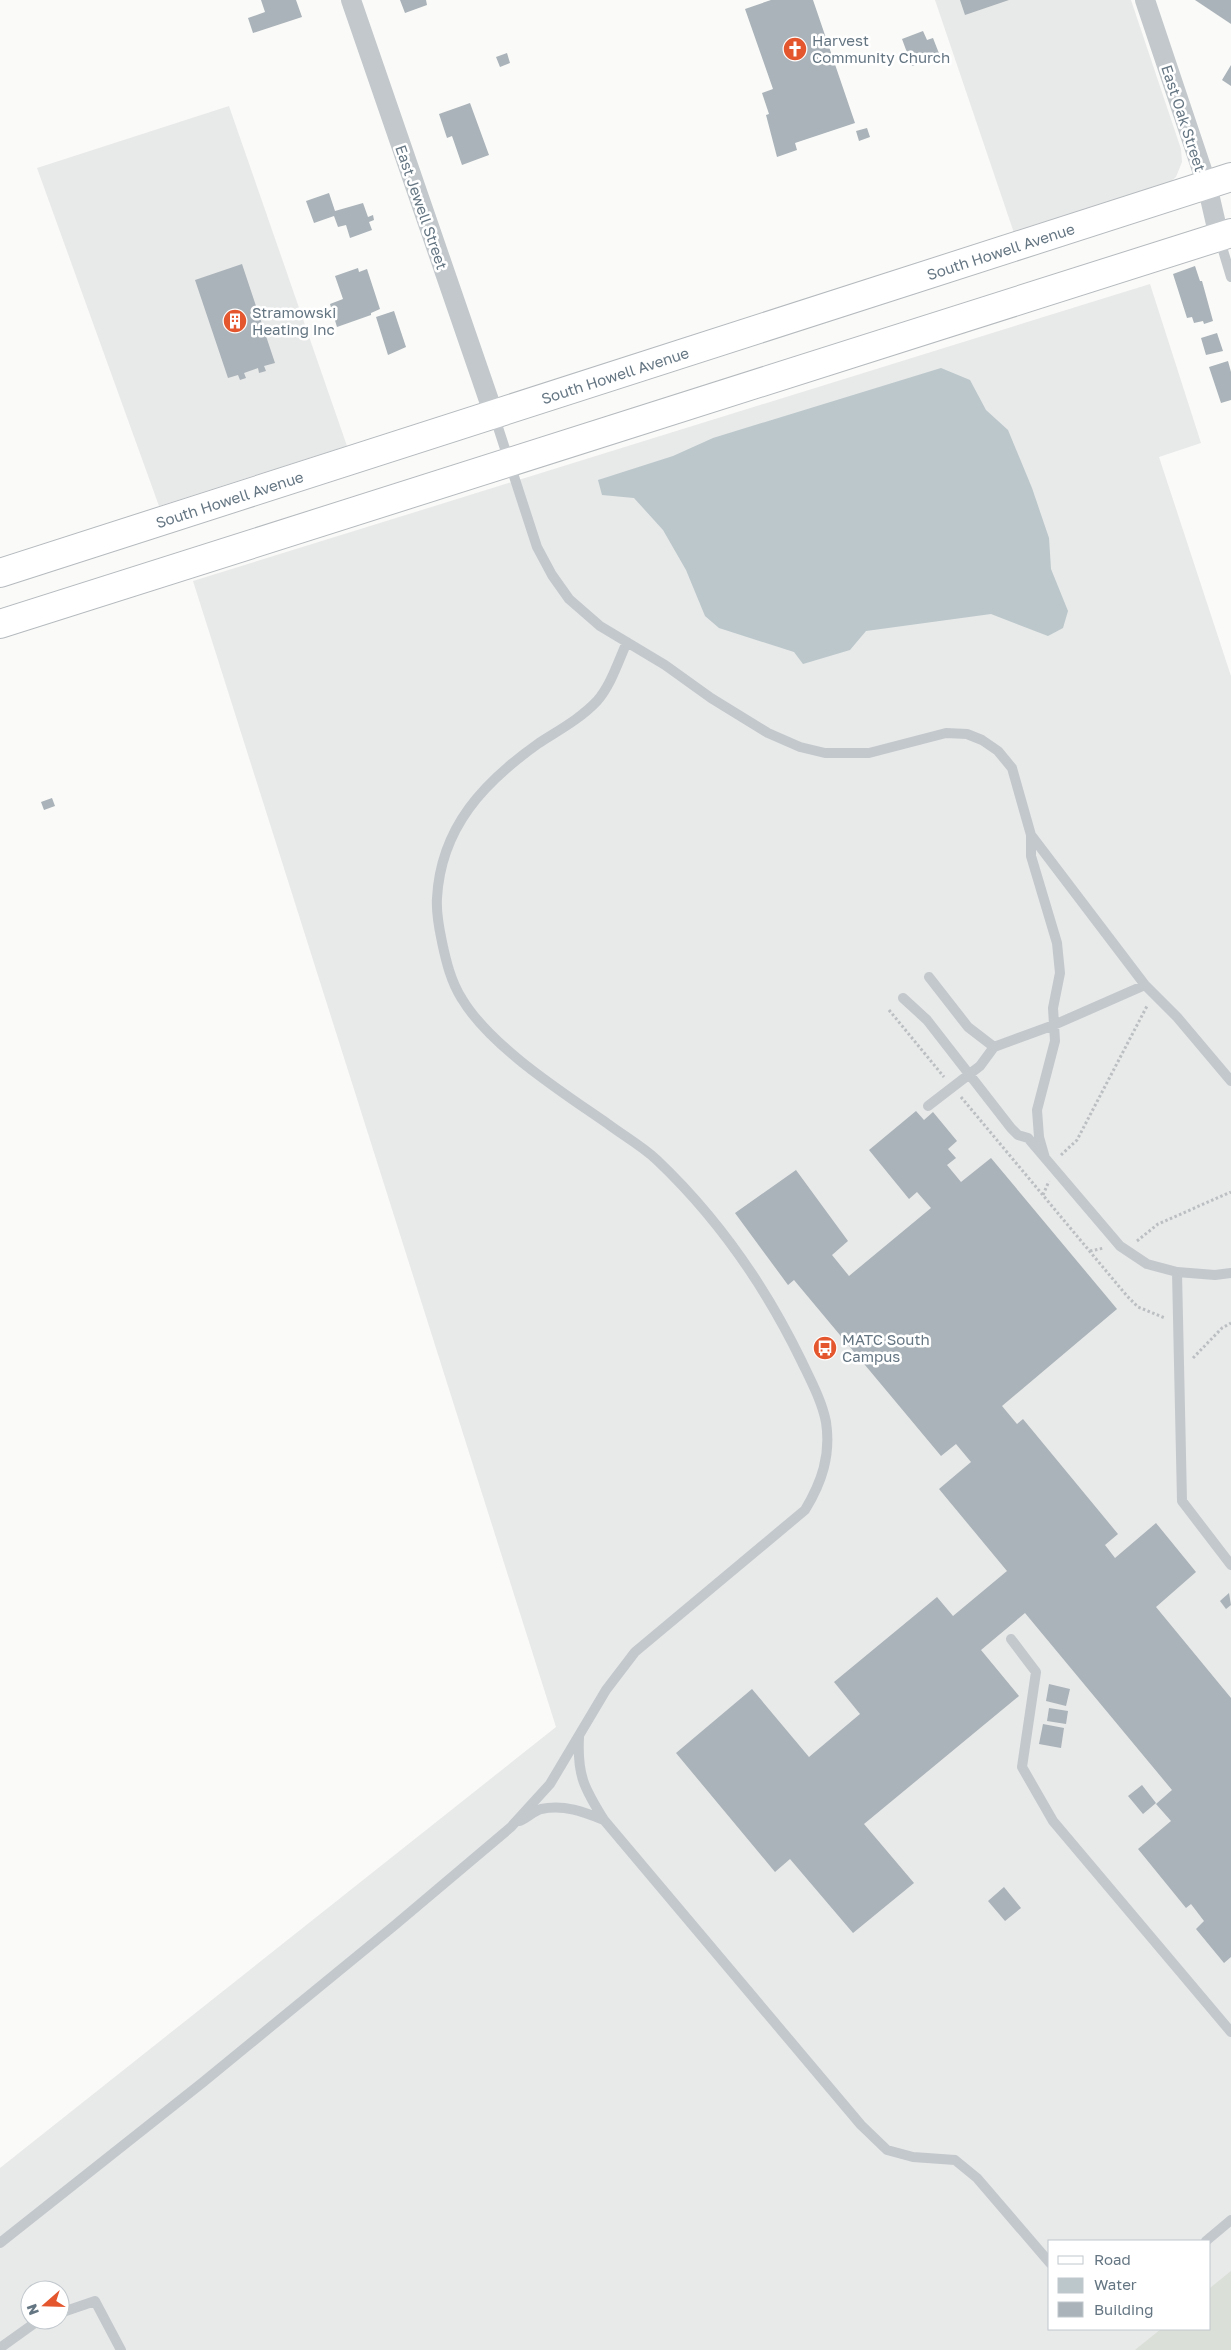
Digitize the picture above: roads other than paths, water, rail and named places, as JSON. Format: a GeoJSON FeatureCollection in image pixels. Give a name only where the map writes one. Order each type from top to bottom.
{"type":"FeatureCollection","features":[{"type":"Feature","properties":{"kind":"main road","name":"South Howell Avenue"},"geometry":{"type":"LineString","coordinates":[[0,573],[1219,181]]}},
{"type":"Feature","properties":{"kind":"main road"},"geometry":{"type":"LineString","coordinates":[[0,624],[1225,235]]}},
{"type":"Feature","properties":{"kind":"street","name":"East Jewell Street"},"geometry":{"type":"LineString","coordinates":[[351,0],[494,415]]}},
{"type":"Feature","properties":{"kind":"street","name":"East Oak Street"},"geometry":{"type":"LineString","coordinates":[[1145,0],[1219,181],[1225,235]]}},
{"type":"Feature","properties":{"kind":"lane"},"geometry":{"type":"LineString","coordinates":[[1225,235],[1231,277]]}},
{"type":"Feature","properties":{"kind":"lane"},"geometry":{"type":"LineString","coordinates":[[494,415],[537,547],[552,575],[570,599],[600,626],[665,665],[768,734],[800,747],[825,753],[869,753],[946,733],[966,734],[982,740],[998,751],[1012,768],[1031,835],[1031,856],[1057,943],[1060,973],[1053,1008],[1055,1040],[1037,1110],[1039,1137],[1045,1158]]}},
{"type":"Feature","properties":{"kind":"lane"},"geometry":{"type":"LineString","coordinates":[[0,2243],[395,1926],[511,1827],[550,1784],[606,1690],[635,1652],[805,1510],[817,1490],[825,1469],[827,1454],[826,1420],[810,1379],[771,1304],[736,1249],[655,1158],[520,1059],[485,1028],[462,999],[447,965],[440,932],[437,899],[443,863],[456,827],[476,799],[497,776],[539,744],[581,716],[599,699],[611,680],[627,642]]}},
{"type":"Feature","properties":{"kind":"lane"},"geometry":{"type":"LineString","coordinates":[[1031,835],[1145,985],[1177,1017],[1231,1081]]}},
{"type":"Feature","properties":{"kind":"lane"},"geometry":{"type":"LineString","coordinates":[[929,977],[968,1027],[994,1046]]}},
{"type":"Feature","properties":{"kind":"lane"},"geometry":{"type":"LineString","coordinates":[[928,1106],[980,1066],[994,1046],[1054,1025],[1145,985]]}},
{"type":"Feature","properties":{"kind":"lane"},"geometry":{"type":"LineString","coordinates":[[903,998],[927,1020],[1010,1128],[1018,1135],[1028,1138],[1120,1246],[1146,1264],[1178,1272],[1215,1275],[1231,1273]]}},
{"type":"Feature","properties":{"kind":"lane"},"geometry":{"type":"LineString","coordinates":[[1178,1272],[1182,1501],[1231,1565]]}},
{"type":"Feature","properties":{"kind":"lane"},"geometry":{"type":"LineString","coordinates":[[1011,1639],[1036,1672],[1022,1766],[1054,1821],[1231,2032]]}},
{"type":"Feature","properties":{"kind":"lane"},"geometry":{"type":"LineString","coordinates":[[579,1735],[578,1760],[582,1782],[604,1820],[861,2126],[887,2150],[913,2157],[955,2160],[976,2178],[1048,2261]]}},
{"type":"Feature","properties":{"kind":"lane"},"geometry":{"type":"LineString","coordinates":[[511,1827],[540,1809],[577,1809],[604,1820]]}},
{"type":"Feature","properties":{"kind":"lane"},"geometry":{"type":"LineString","coordinates":[[1207,2240],[1231,2220]]}},
{"type":"Feature","properties":{"kind":"lane"},"geometry":{"type":"LineString","coordinates":[[70,2310],[95,2301],[121,2350]]}},
{"type":"Feature","properties":{"kind":"lane"},"geometry":{"type":"LineString","coordinates":[[0,2348],[25,2330]]}},
{"type":"Feature","properties":{"kind":"water"},"geometry":{"type":"Polygon","coordinates":[[[941,368],[970,380],[986,410],[1008,430],[1032,488],[1049,538],[1051,569],[1068,611],[1063,628],[1048,636],[991,614],[866,631],[850,650],[803,664],[794,652],[719,628],[705,616],[686,570],[663,530],[634,498],[602,495],[598,480],[673,456],[713,438],[941,368]]]}},
{"type":"Feature","properties":{"kind":"place","name":"Harvest Community Church"},"geometry":{"type":"Point","coordinates":[795,49]}},
{"type":"Feature","properties":{"kind":"place","name":"Stramowski Heating Inc"},"geometry":{"type":"Point","coordinates":[235,321]}},
{"type":"Feature","properties":{"kind":"place","name":"MATC South Campus"},"geometry":{"type":"Point","coordinates":[825,1348]}}]}
